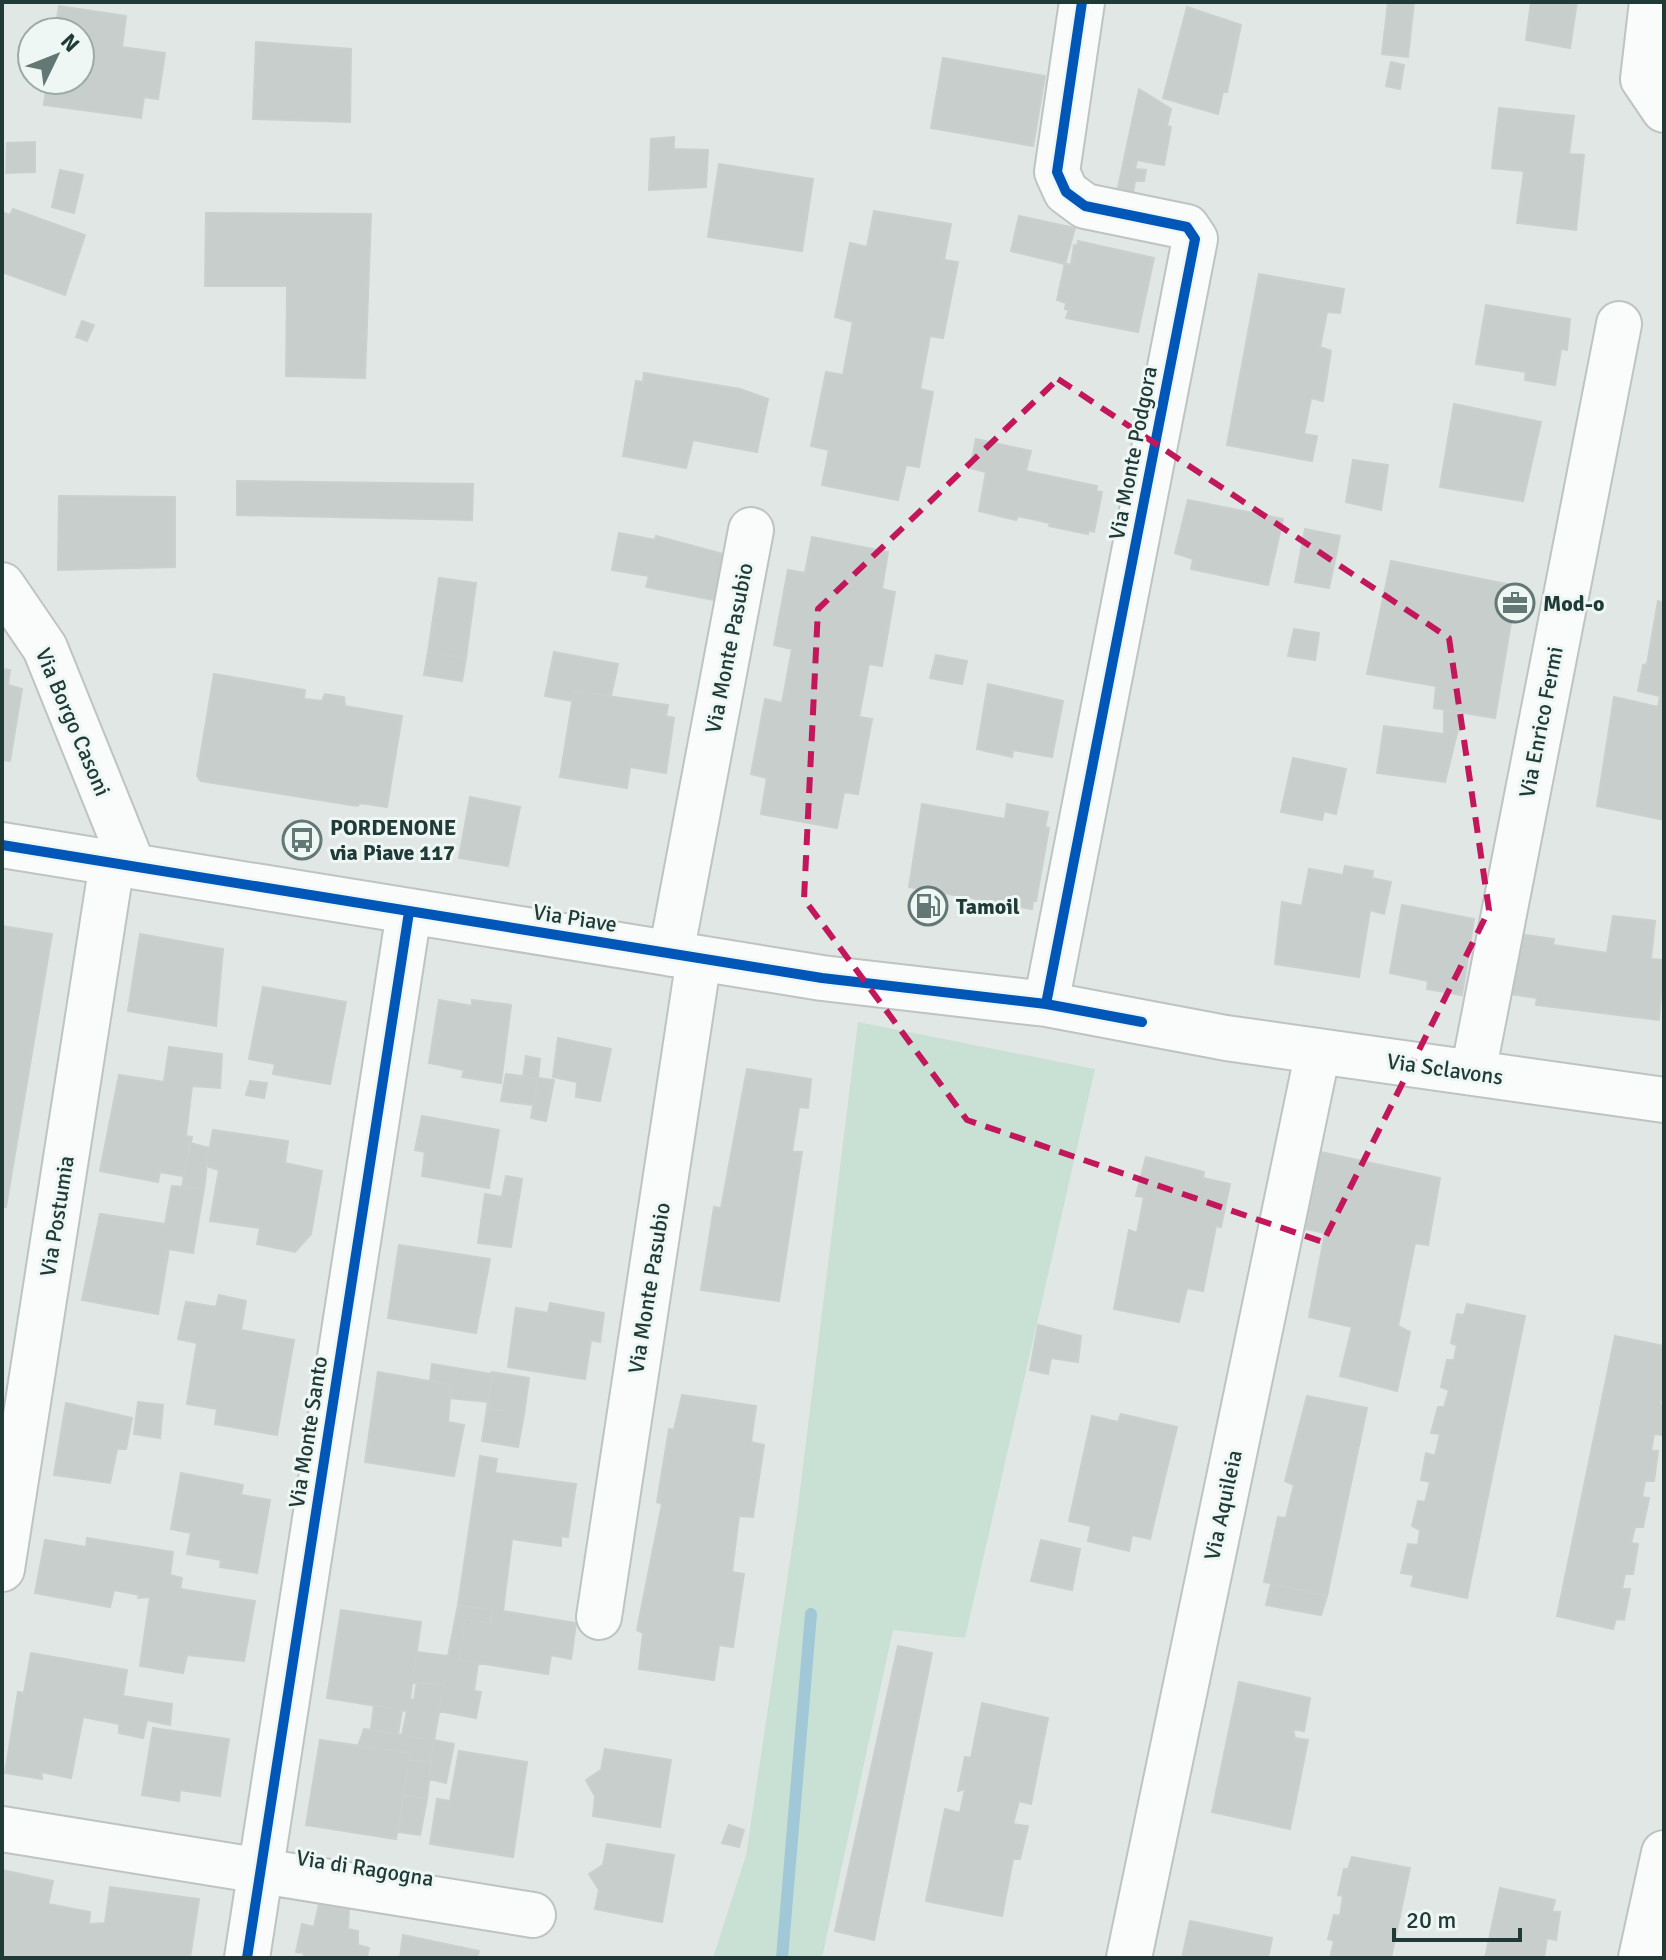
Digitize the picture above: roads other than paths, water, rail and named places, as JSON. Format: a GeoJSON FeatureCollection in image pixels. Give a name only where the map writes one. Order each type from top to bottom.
{"type":"FeatureCollection","features":[{"type":"Feature","properties":{"kind":"street","name":"Via Monte Podgora"},"geometry":{"type":"LineString","coordinates":[[1046,1004],[1195,239],[1187,227],[1085,206],[1066,192],[1057,172],[1082,2]]}},
{"type":"Feature","properties":{"kind":"street"},"geometry":{"type":"LineString","coordinates":[[1652,2],[1643,79],[1664,110]]}},
{"type":"Feature","properties":{"kind":"street","name":"Via Enrico Fermi"},"geometry":{"type":"LineString","coordinates":[[1473,1073],[1619,324]]}},
{"type":"Feature","properties":{"kind":"street","name":"Via Monte Pasubio"},"geometry":{"type":"LineString","coordinates":[[599,1617],[685,956],[751,530]]}},
{"type":"Feature","properties":{"kind":"street","name":"Via Borgo Casoni"},"geometry":{"type":"LineString","coordinates":[[2,585],[45,648],[123,864]]}},
{"type":"Feature","properties":{"kind":"street","name":"Via Piave"},"geometry":{"type":"LineString","coordinates":[[2,845],[822,978],[1046,1004],[1226,1038]]}},
{"type":"Feature","properties":{"kind":"street","name":"Via Postumia"},"geometry":{"type":"LineString","coordinates":[[2,1569],[123,864]]}},
{"type":"Feature","properties":{"kind":"street","name":"Via Monte Santo"},"geometry":{"type":"LineString","coordinates":[[247,1958],[409,912]]}},
{"type":"Feature","properties":{"kind":"street","name":"Via Sclavons"},"geometry":{"type":"LineString","coordinates":[[1226,1038],[1664,1100]]}},
{"type":"Feature","properties":{"kind":"street","name":"Via Aquileia"},"geometry":{"type":"LineString","coordinates":[[1129,1958],[1318,1051]]}},
{"type":"Feature","properties":{"kind":"street","name":"Via di Ragogna"},"geometry":{"type":"LineString","coordinates":[[2,1829],[533,1915]]}},
{"type":"Feature","properties":{"kind":"street"},"geometry":{"type":"LineString","coordinates":[[1641,1958],[1664,1853]]}},
{"type":"Feature","properties":{"kind":"waterway"},"geometry":{"type":"LineString","coordinates":[[782,1958],[811,1614]]}},
{"type":"Feature","properties":{"kind":"place","name":"Mod-o"},"geometry":{"type":"Point","coordinates":[1515,603]}},
{"type":"Feature","properties":{"kind":"place","name":"PORDENONE via Piave 117"},"geometry":{"type":"Point","coordinates":[302,840]}},
{"type":"Feature","properties":{"kind":"place","name":"Tamoil"},"geometry":{"type":"Point","coordinates":[928,906]}}]}
